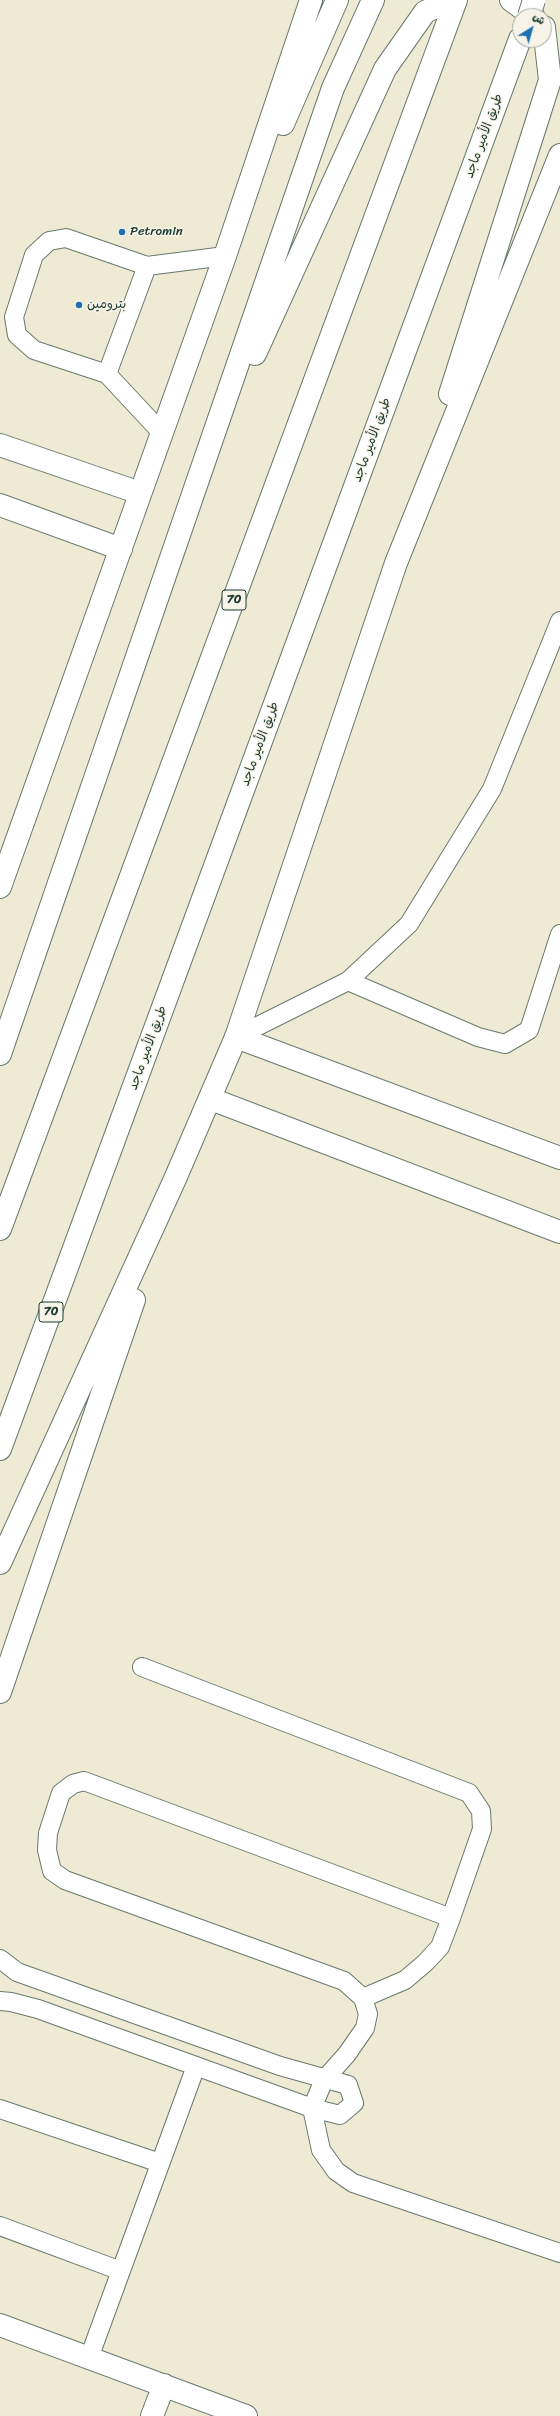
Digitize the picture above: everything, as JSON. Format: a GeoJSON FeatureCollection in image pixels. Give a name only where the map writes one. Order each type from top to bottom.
{"type":"FeatureCollection","features":[{"type":"Feature","properties":{"kind":"main road"},"geometry":{"type":"LineString","coordinates":[[0,887],[226,256],[311,0]]}},
{"type":"Feature","properties":{"kind":"main road"},"geometry":{"type":"LineString","coordinates":[[226,256],[337,0]]}},
{"type":"Feature","properties":{"kind":"main road"},"geometry":{"type":"LineString","coordinates":[[0,1054],[333,88],[373,0]]}},
{"type":"Feature","properties":{"kind":"main road"},"geometry":{"type":"LineString","coordinates":[[203,467],[386,69],[425,12],[450,0]]}},
{"type":"Feature","properties":{"kind":"main road","name":"70"},"geometry":{"type":"LineString","coordinates":[[0,1229],[456,0]]}},
{"type":"Feature","properties":{"kind":"main road"},"geometry":{"type":"LineString","coordinates":[[511,0],[522,8]]}},
{"type":"Feature","properties":{"kind":"main road","name":"طريق الأمير ماجد"},"geometry":{"type":"LineString","coordinates":[[0,1449],[517,48]]}},
{"type":"Feature","properties":{"kind":"main road"},"geometry":{"type":"LineString","coordinates":[[0,1563],[211,1099],[236,1037],[396,563],[550,80],[546,48]]}},
{"type":"Feature","properties":{"kind":"main road"},"geometry":{"type":"LineString","coordinates":[[396,563],[560,155]]}},
{"type":"Feature","properties":{"kind":"main road"},"geometry":{"type":"LineString","coordinates":[[0,445],[140,493]]}},
{"type":"Feature","properties":{"kind":"main road"},"geometry":{"type":"LineString","coordinates":[[0,505],[121,549]]}},
{"type":"Feature","properties":{"kind":"main road"},"geometry":{"type":"LineString","coordinates":[[0,1036],[30,965]]}},
{"type":"Feature","properties":{"kind":"main road"},"geometry":{"type":"LineString","coordinates":[[236,1037],[560,1158]]}},
{"type":"Feature","properties":{"kind":"main road"},"geometry":{"type":"LineString","coordinates":[[211,1099],[560,1232]]}},
{"type":"Feature","properties":{"kind":"main road"},"geometry":{"type":"LineString","coordinates":[[0,1692],[175,1179]]}},
{"type":"Feature","properties":{"kind":"main road"},"geometry":{"type":"LineString","coordinates":[[0,2325],[246,2416]]}},
{"type":"Feature","properties":{"kind":"main road"},"geometry":{"type":"LineString","coordinates":[[152,2416],[164,2385]]}},
{"type":"Feature","properties":{"kind":"lane"},"geometry":{"type":"LineString","coordinates":[[162,432],[107,374],[34,350],[17,335],[14,317],[34,255],[49,241],[66,238],[147,266],[226,256]]}},
{"type":"Feature","properties":{"kind":"lane"},"geometry":{"type":"LineString","coordinates":[[107,374],[147,266]]}},
{"type":"Feature","properties":{"kind":"lane"},"geometry":{"type":"LineString","coordinates":[[236,1037],[348,981],[409,924],[492,789],[560,621]]}},
{"type":"Feature","properties":{"kind":"lane"},"geometry":{"type":"LineString","coordinates":[[348,981],[478,1037],[505,1044],[529,1030],[560,934]]}},
{"type":"Feature","properties":{"kind":"lane"},"geometry":{"type":"LineString","coordinates":[[142,1667],[469,1793],[481,1811],[482,1829],[440,1946],[425,1963],[405,1980],[363,1998]]}},
{"type":"Feature","properties":{"kind":"lane"},"geometry":{"type":"LineString","coordinates":[[451,1918],[84,1781],[73,1784],[61,1794],[48,1833],[47,1850],[52,1871],[66,1880],[344,1982],[363,1998],[368,2014],[365,2028],[347,2054],[324,2080],[312,2108],[321,2150],[336,2171],[353,2183],[560,2253]]}},
{"type":"Feature","properties":{"kind":"lane"},"geometry":{"type":"LineString","coordinates":[[0,1959],[17,1972],[324,2080],[348,2085],[354,2103],[340,2115],[312,2108],[38,2009],[11,2002],[0,2001]]}},
{"type":"Feature","properties":{"kind":"lane"},"geometry":{"type":"LineString","coordinates":[[89,2358],[196,2066]]}},
{"type":"Feature","properties":{"kind":"lane"},"geometry":{"type":"LineString","coordinates":[[0,2109],[160,2163]]}},
{"type":"Feature","properties":{"kind":"lane"},"geometry":{"type":"LineString","coordinates":[[0,2226],[121,2271]]}},
{"type":"Feature","properties":{"kind":"place","name":"Petromin"},"geometry":{"type":"Point","coordinates":[122,232]}},
{"type":"Feature","properties":{"kind":"place","name":"بترومين"},"geometry":{"type":"Point","coordinates":[79,305]}}]}
